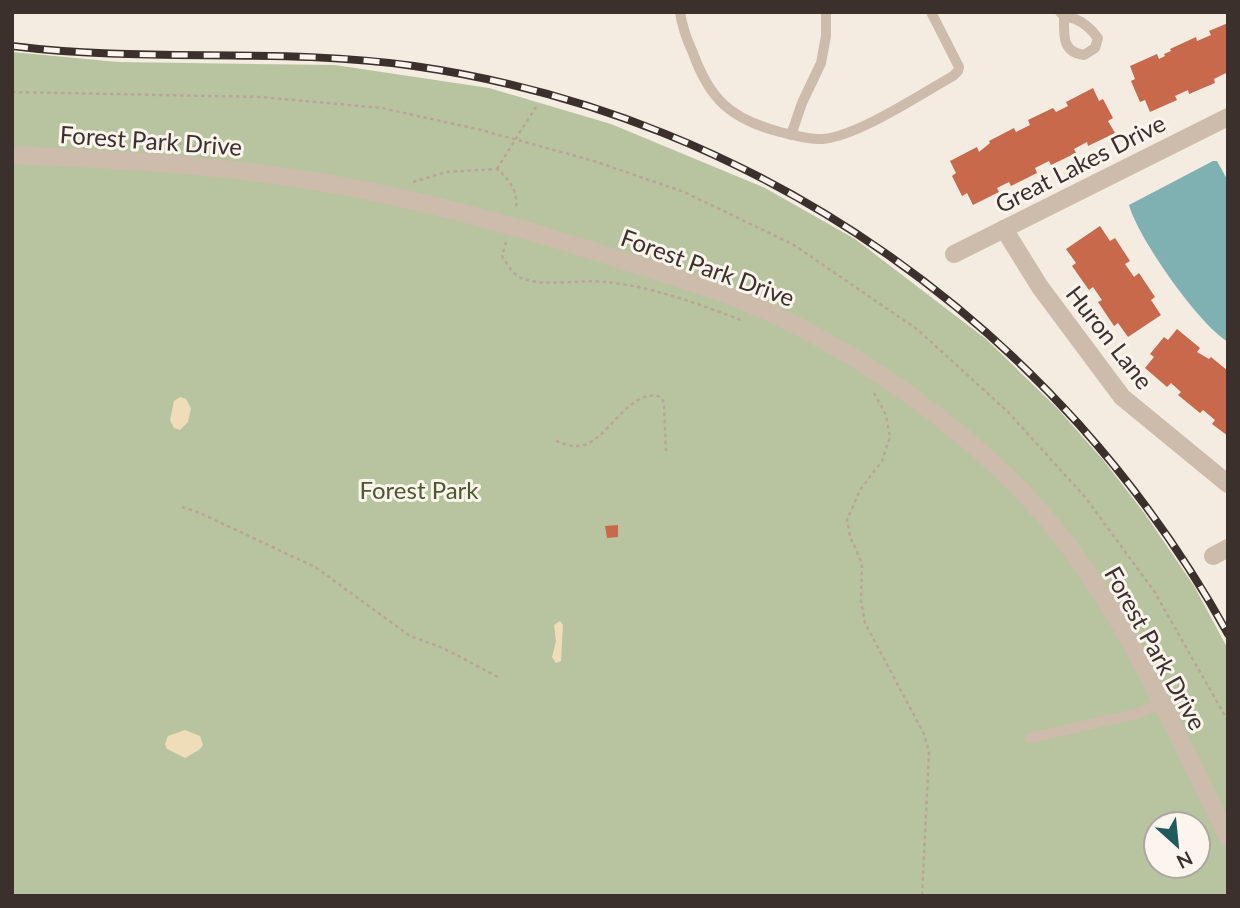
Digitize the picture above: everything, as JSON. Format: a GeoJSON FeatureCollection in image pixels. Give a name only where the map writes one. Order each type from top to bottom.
{"type":"FeatureCollection","features":[{"type":"Feature","properties":{"kind":"street","name":"Great Lakes Drive"},"geometry":{"type":"LineString","coordinates":[[954,254],[1228,117]]}},
{"type":"Feature","properties":{"kind":"street","name":"Forest Park Drive"},"geometry":{"type":"LineString","coordinates":[[12,155],[142,162],[279,176],[392,195],[511,226],[750,304],[802,329],[904,392],[950,426],[1032,502],[1062,538],[1119,622],[1228,838]]}},
{"type":"Feature","properties":{"kind":"street","name":"Huron Lane"},"geometry":{"type":"LineString","coordinates":[[1004,229],[1040,286],[1122,397],[1228,484]]}},
{"type":"Feature","properties":{"kind":"lane"},"geometry":{"type":"LineString","coordinates":[[680,12],[682,26],[710,91],[729,110],[770,129],[823,139],[856,130],[954,76],[959,67],[931,12]]}},
{"type":"Feature","properties":{"kind":"lane"},"geometry":{"type":"LineString","coordinates":[[791,135],[802,103],[821,63],[826,36],[826,12]]}},
{"type":"Feature","properties":{"kind":"lane"},"geometry":{"type":"LineString","coordinates":[[1030,738],[1123,718],[1162,704]]}},
{"type":"Feature","properties":{"kind":"path"},"geometry":{"type":"LineString","coordinates":[[497,169],[537,105]]}},
{"type":"Feature","properties":{"kind":"path"},"geometry":{"type":"LineString","coordinates":[[95,140],[176,143],[217,150]]}},
{"type":"Feature","properties":{"kind":"path"},"geometry":{"type":"LineString","coordinates":[[408,183],[446,172],[497,169],[508,178],[517,200],[502,256],[512,271],[522,279],[605,282],[644,289],[747,322]]}},
{"type":"Feature","properties":{"kind":"path"},"geometry":{"type":"LineString","coordinates":[[869,387],[882,407],[890,437],[882,461],[860,490],[847,520],[850,536],[862,564],[861,601],[865,623],[925,734],[929,752],[922,896]]}},
{"type":"Feature","properties":{"kind":"path"},"geometry":{"type":"LineString","coordinates":[[556,441],[575,446],[586,444],[638,400],[656,395],[661,397],[664,403],[666,451]]}},
{"type":"Feature","properties":{"kind":"path"},"geometry":{"type":"LineString","coordinates":[[182,507],[315,567],[410,636],[443,648],[498,677]]}},
{"type":"Feature","properties":{"kind":"green space","name":"Forest Park"},"geometry":{"type":"Polygon","coordinates":[[[12,52],[118,62],[335,65],[489,88],[611,124],[765,188],[855,239],[986,339],[1057,408],[1104,461],[1145,514],[1194,586],[1228,649],[1228,896],[12,896],[12,52]]]}},
{"type":"Feature","properties":{"kind":"sand"},"geometry":{"type":"Polygon","coordinates":[[[180,397],[186,399],[191,408],[188,422],[180,430],[174,428],[170,420],[174,401],[180,397]]]}},
{"type":"Feature","properties":{"kind":"sand"},"geometry":{"type":"Polygon","coordinates":[[[560,621],[563,625],[561,661],[556,663],[552,657],[556,641],[554,625],[560,621]]]}},
{"type":"Feature","properties":{"kind":"sand"},"geometry":{"type":"Polygon","coordinates":[[[185,730],[200,736],[203,745],[185,758],[167,749],[165,744],[168,736],[185,730]]]}},
{"type":"Feature","properties":{"kind":"water"},"geometry":{"type":"Polygon","coordinates":[[[1217,161],[1228,181],[1228,342],[1216,333],[1186,300],[1144,238],[1129,205],[1217,161]]]}},
{"type":"Feature","properties":{"kind":"building"},"geometry":{"type":"Polygon","coordinates":[[[1228,23],[1228,72],[1214,79],[1215,83],[1189,94],[1188,90],[1175,96],[1177,100],[1150,112],[1145,100],[1140,102],[1131,81],[1135,79],[1130,66],[1157,54],[1159,59],[1171,51],[1170,49],[1196,37],[1197,41],[1211,35],[1209,31],[1228,23]]]}},
{"type":"Feature","properties":{"kind":"building"},"geometry":{"type":"Polygon","coordinates":[[[1093,88],[1099,101],[1103,99],[1113,118],[1108,121],[1115,133],[1088,146],[1087,142],[1074,149],[1076,153],[1051,165],[1049,161],[1035,168],[1037,173],[1011,186],[1009,182],[997,188],[999,192],[973,205],[967,193],[962,196],[952,176],[956,173],[950,161],[977,147],[979,152],[989,141],[1014,128],[1016,132],[1030,125],[1028,120],[1053,108],[1056,112],[1068,106],[1066,102],[1093,88]]]}},
{"type":"Feature","properties":{"kind":"building"},"geometry":{"type":"Polygon","coordinates":[[[1100,226],[1110,241],[1115,238],[1130,261],[1125,264],[1134,277],[1139,273],[1155,297],[1151,300],[1161,315],[1128,337],[1118,323],[1114,326],[1098,302],[1102,300],[1093,287],[1089,290],[1072,266],[1076,263],[1066,249],[1100,226]]]}},
{"type":"Feature","properties":{"kind":"building"},"geometry":{"type":"Polygon","coordinates":[[[1177,329],[1200,348],[1197,352],[1209,359],[1211,357],[1228,371],[1228,436],[1212,424],[1215,420],[1203,410],[1200,413],[1178,395],[1181,392],[1171,383],[1167,387],[1145,368],[1154,357],[1150,354],[1164,337],[1168,340],[1177,329]]]}},
{"type":"Feature","properties":{"kind":"building"},"geometry":{"type":"Polygon","coordinates":[[[618,525],[618,537],[607,538],[605,526],[618,525]]]}},
{"type":"Feature","properties":{"kind":"railway"},"geometry":{"type":"LineString","coordinates":[[12,46],[113,54],[314,57],[414,66],[541,92],[664,133],[779,188],[888,255],[988,334],[1079,424],[1159,524],[1228,634]]}}]}
